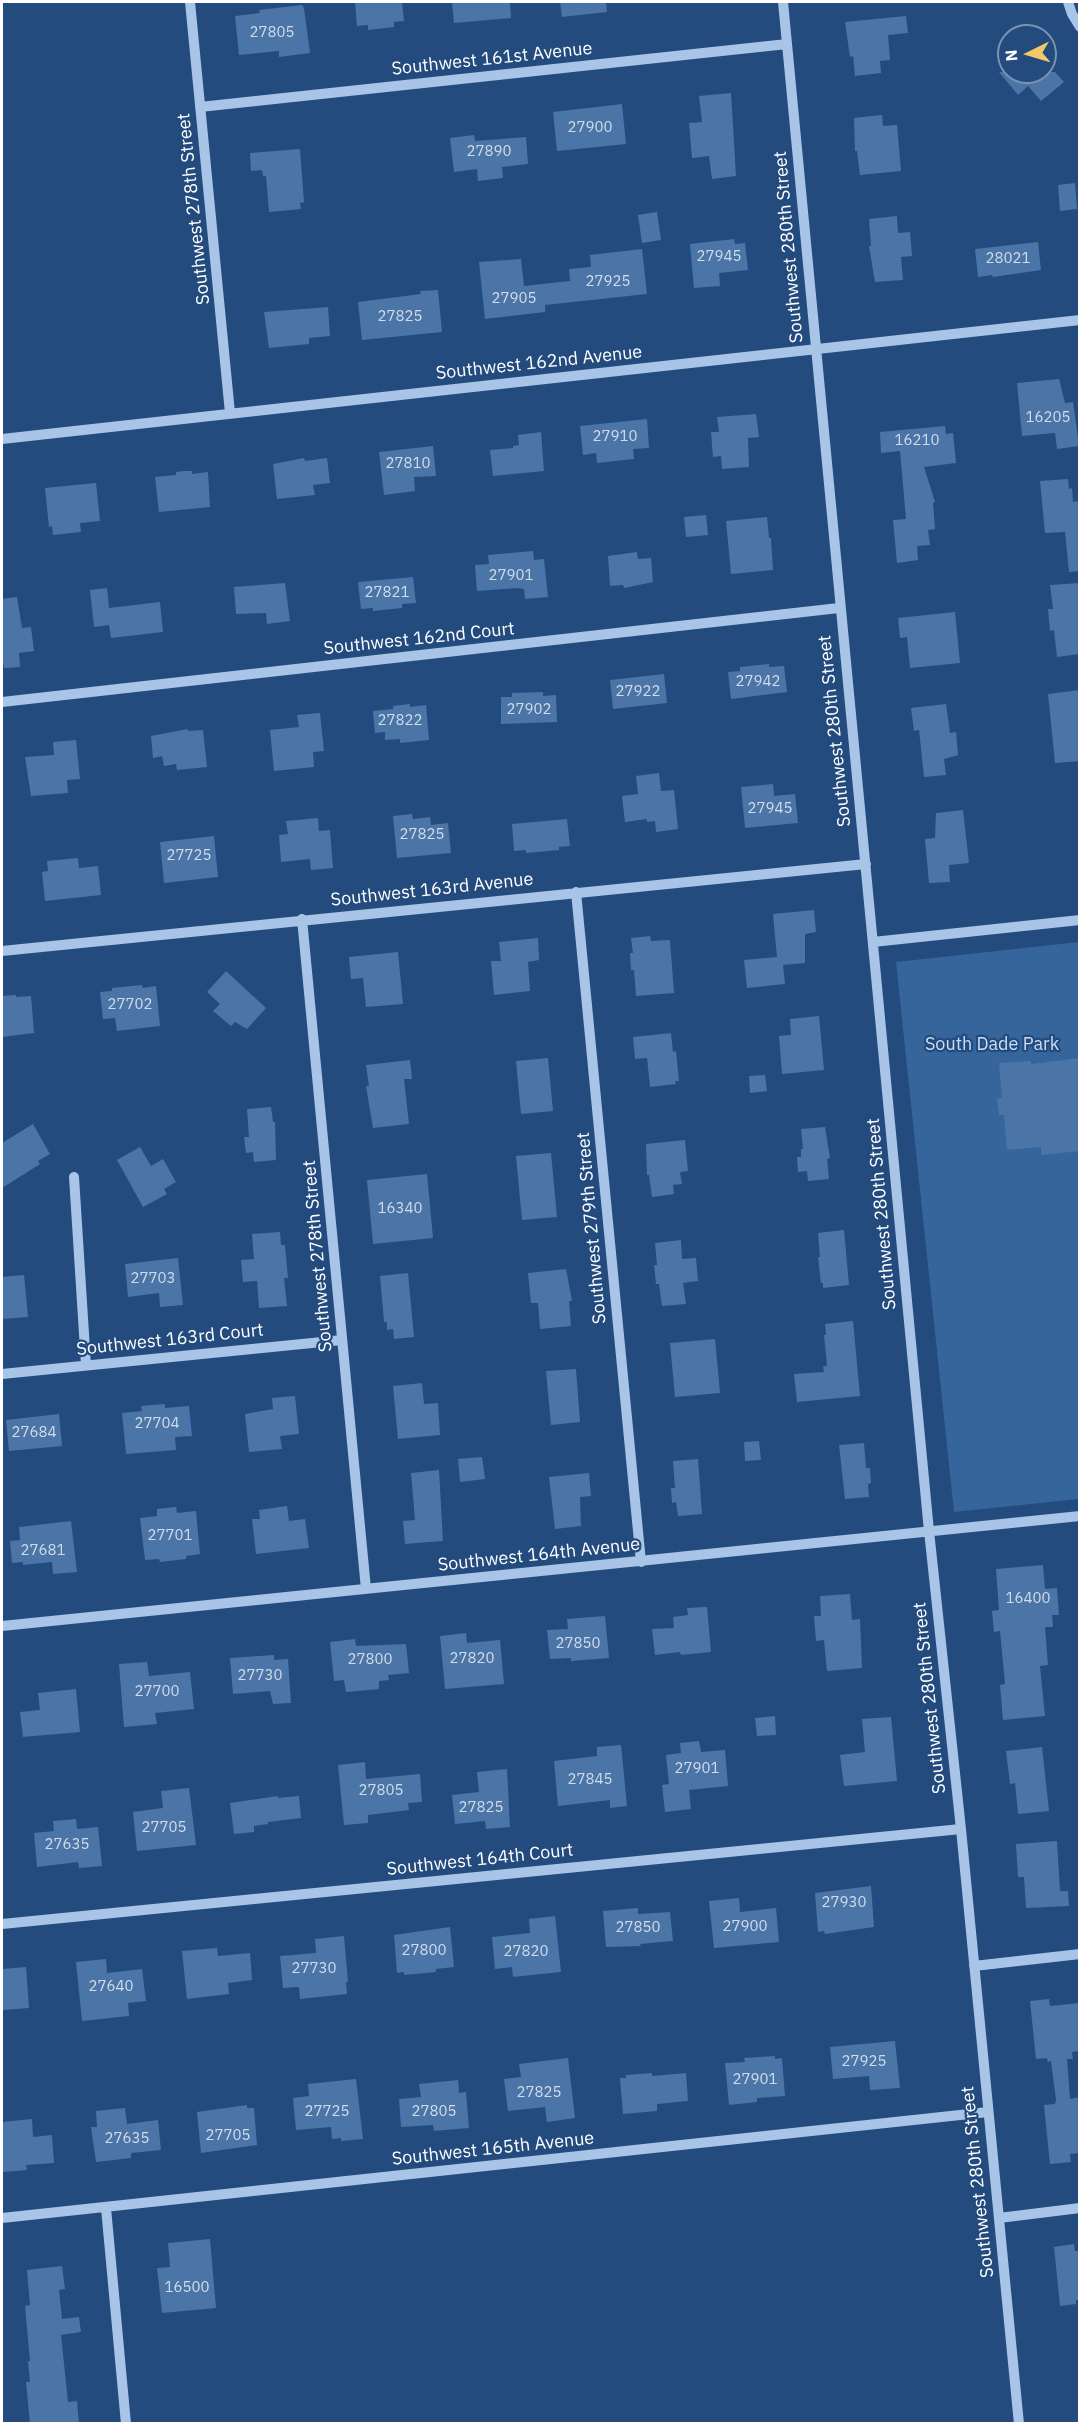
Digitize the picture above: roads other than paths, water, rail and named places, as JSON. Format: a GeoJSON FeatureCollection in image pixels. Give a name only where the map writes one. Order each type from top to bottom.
{"type":"FeatureCollection","features":[{"type":"Feature","properties":{"kind":"street","name":"Southwest 278th Street"},"geometry":{"type":"LineString","coordinates":[[190,2],[230,413]]}},
{"type":"Feature","properties":{"kind":"street","name":"Southwest 280th Street"},"geometry":{"type":"LineString","coordinates":[[783,2],[928,1531],[962,1829],[1019,2424]]}},
{"type":"Feature","properties":{"kind":"street"},"geometry":{"type":"LineString","coordinates":[[1068,2],[1072,15],[1080,27]]}},
{"type":"Feature","properties":{"kind":"street","name":"Southwest 161st Avenue"},"geometry":{"type":"LineString","coordinates":[[200,107],[787,44]]}},
{"type":"Feature","properties":{"kind":"street","name":"Southwest 162nd Avenue"},"geometry":{"type":"LineString","coordinates":[[2,439],[1080,320]]}},
{"type":"Feature","properties":{"kind":"street","name":"Southwest 162nd Court"},"geometry":{"type":"LineString","coordinates":[[2,702],[839,608]]}},
{"type":"Feature","properties":{"kind":"street","name":"Southwest 163rd Avenue"},"geometry":{"type":"LineString","coordinates":[[2,951],[866,864]]}},
{"type":"Feature","properties":{"kind":"street","name":"Southwest 279th Street"},"geometry":{"type":"LineString","coordinates":[[576,892],[641,1562]]}},
{"type":"Feature","properties":{"kind":"street","name":"Southwest 278th Street"},"geometry":{"type":"LineString","coordinates":[[302,919],[366,1589]]}},
{"type":"Feature","properties":{"kind":"street"},"geometry":{"type":"LineString","coordinates":[[873,942],[1080,920]]}},
{"type":"Feature","properties":{"kind":"street"},"geometry":{"type":"LineString","coordinates":[[74,1177],[86,1365]]}},
{"type":"Feature","properties":{"kind":"street","name":"Southwest 163rd Court"},"geometry":{"type":"LineString","coordinates":[[2,1374],[342,1340]]}},
{"type":"Feature","properties":{"kind":"street","name":"Southwest 164th Avenue"},"geometry":{"type":"LineString","coordinates":[[2,1626],[1080,1516]]}},
{"type":"Feature","properties":{"kind":"street","name":"Southwest 164th Court"},"geometry":{"type":"LineString","coordinates":[[2,1924],[962,1829]]}},
{"type":"Feature","properties":{"kind":"street"},"geometry":{"type":"LineString","coordinates":[[974,1966],[1080,1954]]}},
{"type":"Feature","properties":{"kind":"street","name":"Southwest 165th Avenue"},"geometry":{"type":"LineString","coordinates":[[2,2218],[988,2112]]}},
{"type":"Feature","properties":{"kind":"street"},"geometry":{"type":"LineString","coordinates":[[106,2208],[126,2424]]}},
{"type":"Feature","properties":{"kind":"street"},"geometry":{"type":"LineString","coordinates":[[999,2218],[1080,2208]]}},
{"type":"Feature","properties":{"kind":"park label","name":"South Dade Park"},"geometry":{"type":"Point","coordinates":[992,1045]}}]}
